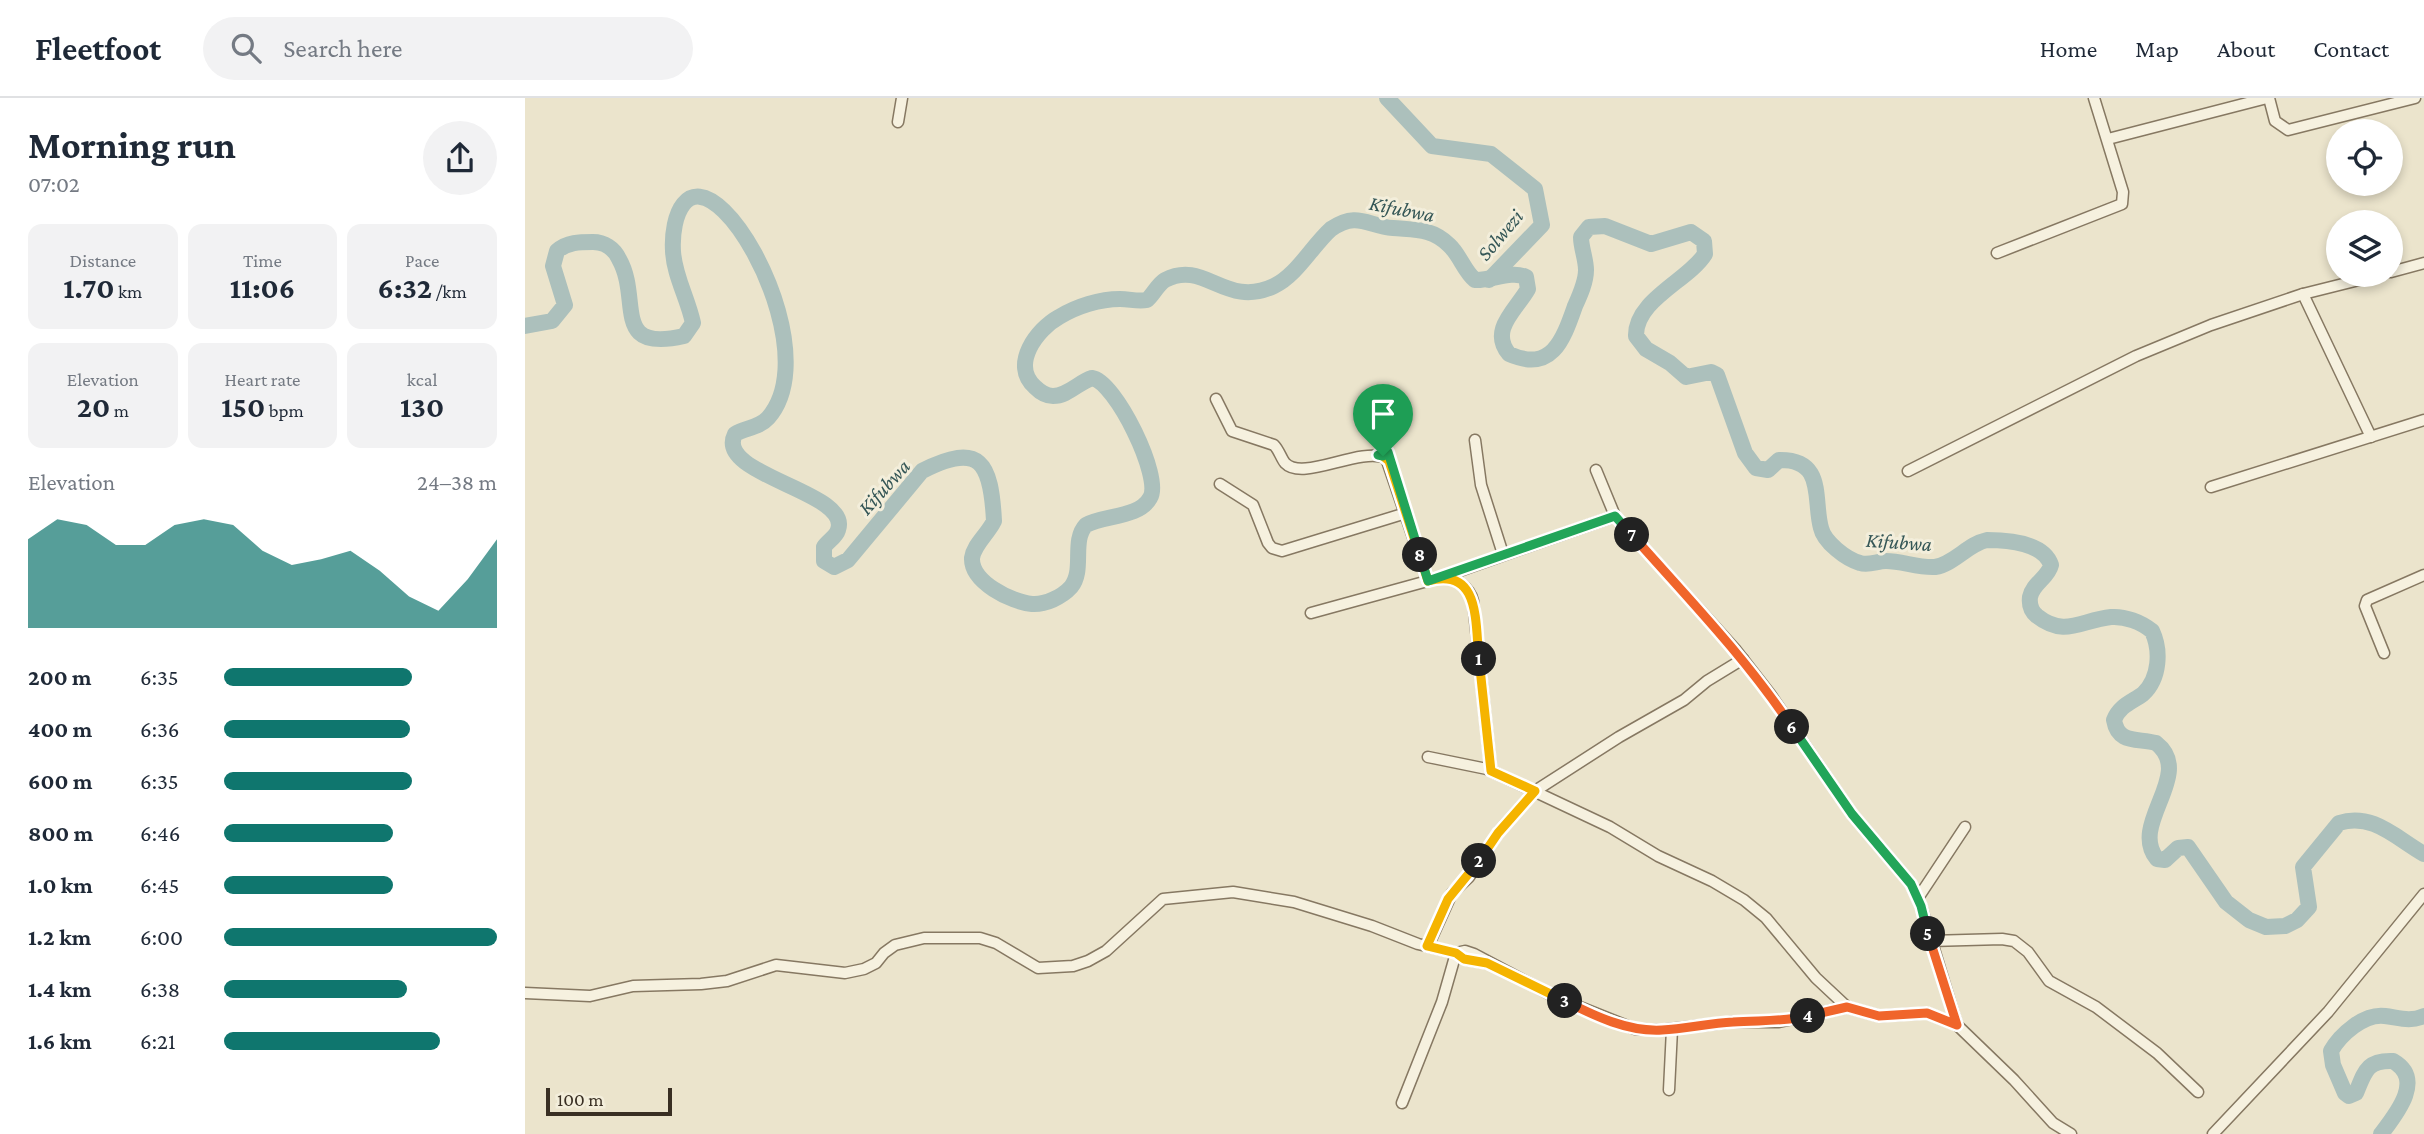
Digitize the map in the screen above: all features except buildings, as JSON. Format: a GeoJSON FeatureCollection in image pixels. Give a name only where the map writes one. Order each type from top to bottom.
{"type":"FeatureCollection","features":[{"type":"Feature","properties":{"kind":"street"},"geometry":{"type":"LineString","coordinates":[[898,121],[902,98]]}},
{"type":"Feature","properties":{"kind":"street"},"geometry":{"type":"LineString","coordinates":[[1997,253],[2122,204],[2123,192],[2094,98]]}},
{"type":"Feature","properties":{"kind":"street"},"geometry":{"type":"LineString","coordinates":[[2108,139],[2268,98],[2275,121],[2288,130],[2414,98]]}},
{"type":"Feature","properties":{"kind":"street"},"geometry":{"type":"LineString","coordinates":[[2403,269],[2424,263]]}},
{"type":"Feature","properties":{"kind":"street"},"geometry":{"type":"LineString","coordinates":[[1908,471],[2136,356],[2211,325],[2331,287]]}},
{"type":"Feature","properties":{"kind":"street"},"geometry":{"type":"LineString","coordinates":[[2303,294],[2371,437]]}},
{"type":"Feature","properties":{"kind":"street"},"geometry":{"type":"LineString","coordinates":[[1216,400],[1232,431],[1274,445],[1290,466],[1315,468],[1357,456],[1378,455],[1389,461],[1428,581]]}},
{"type":"Feature","properties":{"kind":"street"},"geometry":{"type":"LineString","coordinates":[[2211,488],[2424,420]]}},
{"type":"Feature","properties":{"kind":"street"},"geometry":{"type":"LineString","coordinates":[[1475,440],[1481,485],[1503,554]]}},
{"type":"Feature","properties":{"kind":"street"},"geometry":{"type":"LineString","coordinates":[[1596,470],[1615,516],[1743,659],[1770,694],[1821,771],[1904,876],[1918,898],[1957,1025]]}},
{"type":"Feature","properties":{"kind":"street"},"geometry":{"type":"LineString","coordinates":[[1220,484],[1253,505],[1268,543],[1272,548],[1282,551],[1406,513]]}},
{"type":"Feature","properties":{"kind":"street"},"geometry":{"type":"LineString","coordinates":[[1311,613],[1442,577],[1615,516]]}},
{"type":"Feature","properties":{"kind":"street"},"geometry":{"type":"LineString","coordinates":[[2384,653],[2365,606],[2367,600],[2424,575]]}},
{"type":"Feature","properties":{"kind":"street"},"geometry":{"type":"LineString","coordinates":[[1442,577],[1454,579],[1472,596],[1491,771]]}},
{"type":"Feature","properties":{"kind":"street"},"geometry":{"type":"LineString","coordinates":[[1427,946],[1452,892],[1469,877],[1498,833],[1535,791],[1684,701],[1707,681],[1743,659]]}},
{"type":"Feature","properties":{"kind":"street"},"geometry":{"type":"LineString","coordinates":[[1428,757],[1491,771],[1610,827],[1658,856],[1744,900],[1766,918],[1816,978],[1847,1007],[1879,1016],[1927,1013],[1957,1025],[2014,1080],[2053,1124],[2071,1134]]}},
{"type":"Feature","properties":{"kind":"street"},"geometry":{"type":"LineString","coordinates":[[1918,898],[1965,827]]}},
{"type":"Feature","properties":{"kind":"street"},"geometry":{"type":"LineString","coordinates":[[525,993],[590,996],[633,986],[701,984],[727,981],[776,965],[845,972],[865,969],[876,963],[895,945],[925,938],[980,938],[996,943],[1038,968],[1073,966],[1106,951],[1163,899],[1233,892],[1294,902],[1456,953],[1464,959],[1487,963],[1576,1007],[1643,1030],[1731,1022],[1779,1022],[1847,1007]]}},
{"type":"Feature","properties":{"kind":"street"},"geometry":{"type":"LineString","coordinates":[[2213,1134],[2328,1012],[2424,894]]}},
{"type":"Feature","properties":{"kind":"street"},"geometry":{"type":"LineString","coordinates":[[1930,941],[2014,941],[2028,952],[2049,982],[2096,1007],[2157,1053],[2198,1092]]}},
{"type":"Feature","properties":{"kind":"street"},"geometry":{"type":"LineString","coordinates":[[1402,1103],[1441,1002],[1456,953]]}},
{"type":"Feature","properties":{"kind":"street"},"geometry":{"type":"LineString","coordinates":[[1669,1090],[1672,1029]]}},
{"type":"Feature","properties":{"kind":"waterway","name":"Solwezi"},"geometry":{"type":"LineString","coordinates":[[1387,98],[1432,146],[1491,154],[1535,189],[1542,225],[1489,280]]}},
{"type":"Feature","properties":{"kind":"waterway","name":"Kifubwa"},"geometry":{"type":"LineString","coordinates":[[525,326],[552,321],[565,305],[553,266],[557,251],[569,244],[593,242],[608,246],[619,259],[625,274],[632,319],[637,330],[646,337],[661,339],[684,336],[693,323],[674,260],[675,225],[683,204],[691,198],[700,197],[711,201],[724,211],[739,229],[754,253],[768,281],[784,341],[785,370],[780,396],[765,421],[735,434],[734,449],[744,461],[762,473],[825,504],[837,516],[838,530],[824,547],[824,561],[834,567],[848,560],[922,471],[942,462],[970,458],[979,463],[990,484],[994,521],[973,553],[973,567],[985,583],[1004,595],[1037,604],[1053,600],[1071,587],[1077,572],[1079,539],[1086,525],[1138,509],[1150,498],[1152,487],[1150,471],[1135,432],[1113,395],[1102,383],[1092,378],[1064,394],[1050,396],[1039,391],[1028,378],[1025,368],[1029,348],[1042,330],[1066,313],[1105,300],[1147,300],[1162,282],[1179,275],[1192,275],[1242,292],[1274,286],[1290,275],[1331,229],[1356,220],[1436,235],[1453,249],[1475,280],[1507,275],[1526,277],[1528,289],[1507,320],[1502,337],[1509,354],[1524,359],[1536,359],[1554,350],[1566,331],[1585,279],[1586,266],[1581,237],[1589,227],[1605,226],[1651,244],[1691,232],[1704,241],[1705,254],[1653,301],[1638,323],[1636,336],[1646,349],[1670,363],[1686,377],[1711,372],[1717,375],[1745,453],[1756,468],[1768,470],[1779,460],[1794,461],[1804,466],[1815,483],[1821,528],[1826,539],[1836,549],[1863,564],[1886,561],[1935,567],[1987,540],[2024,544],[2041,552],[2051,565],[2030,597],[2031,608],[2037,616],[2056,626],[2065,627],[2111,617],[2122,618],[2138,622],[2152,631],[2158,655],[2153,680],[2143,694],[2122,708],[2114,720],[2116,728],[2124,737],[2156,743],[2166,755],[2169,769],[2166,784],[2150,830],[2150,845],[2157,859],[2165,860],[2178,848],[2188,847],[2226,902],[2249,920],[2266,927],[2285,926],[2297,920],[2309,907],[2303,867],[2339,823],[2362,821],[2373,824],[2424,854]]}},
{"type":"Feature","properties":{"kind":"waterway","name":"Kifubwa"},"geometry":{"type":"LineString","coordinates":[[2381,1134],[2405,1096],[2407,1077],[2402,1068],[2393,1061],[2372,1065],[2365,1073],[2356,1093],[2349,1096],[2345,1093],[2333,1065],[2331,1051],[2353,1026],[2369,1018],[2385,1016],[2409,1019],[2424,1016]]}},
{"type":"Feature","properties":{"kind":"route"},"geometry":{"type":"LineString","coordinates":[[1383,456],[1378,455],[1388,452],[1428,581],[1615,516],[1735,649],[1770,694],[1852,814],[1911,884],[1921,906],[1938,970],[1957,1025],[1927,1013],[1879,1016],[1847,1007],[1779,1022],[1731,1022],[1661,1030],[1635,1029],[1576,1007],[1487,963],[1464,959],[1456,953],[1427,946],[1452,892],[1469,877],[1498,833],[1535,791],[1491,771],[1472,596],[1454,579],[1442,577],[1428,581],[1389,461],[1383,456]]}}]}
